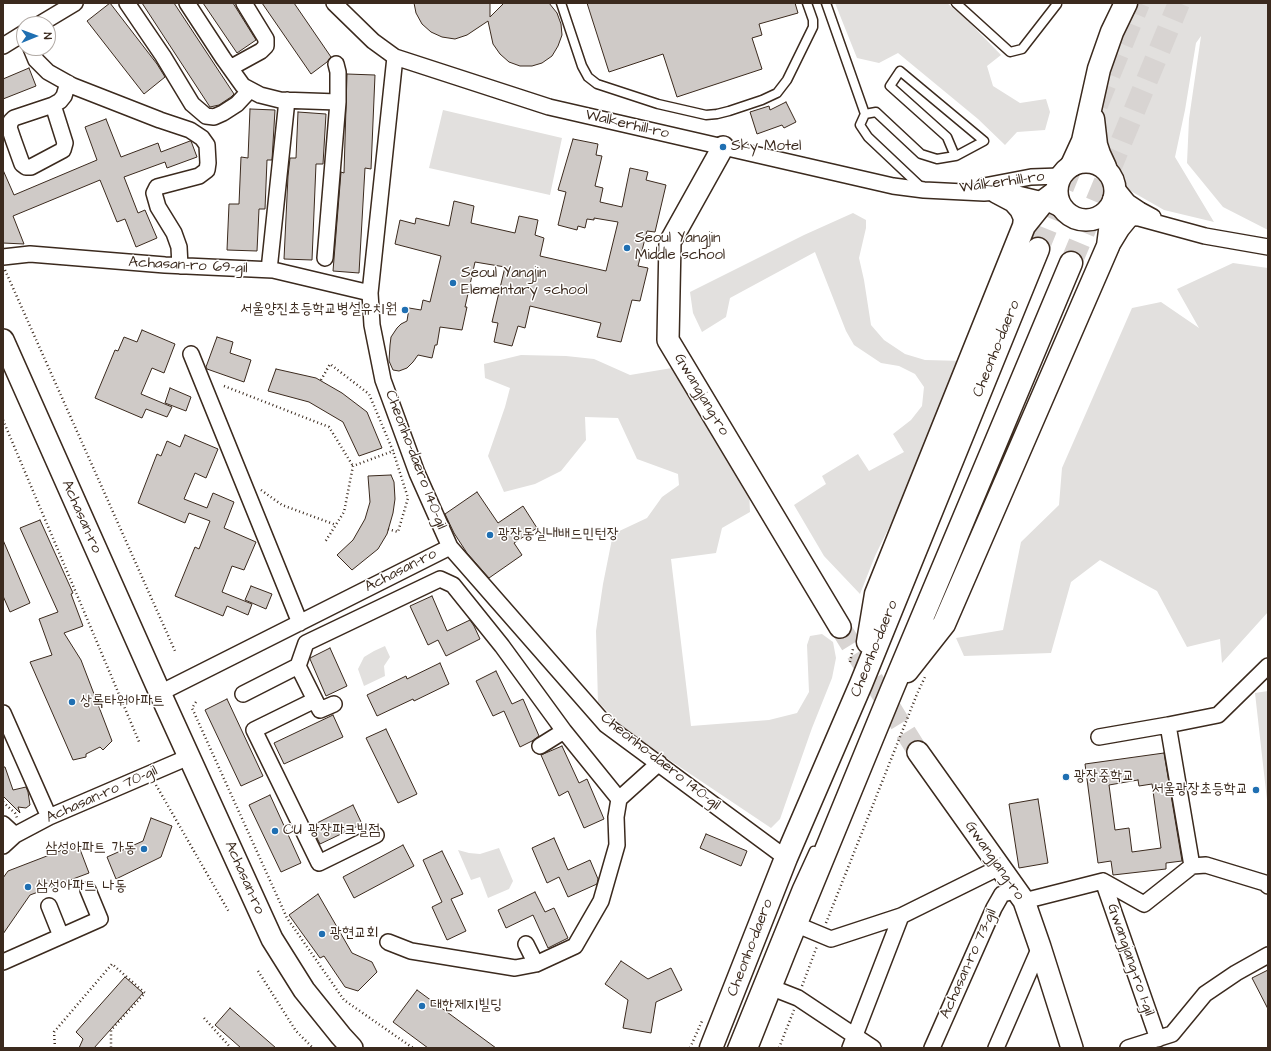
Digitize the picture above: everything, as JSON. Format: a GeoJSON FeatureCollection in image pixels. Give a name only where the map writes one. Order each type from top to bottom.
{"type":"FeatureCollection","features":[{"type":"Feature","properties":{"kind":"main road"},"geometry":{"type":"LineString","coordinates":[[1114,207],[1094,219],[1078,219],[1070,216],[1059,189],[1083,141],[1099,69],[1112,32],[1126,3]]}},
{"type":"Feature","properties":{"kind":"main road"},"geometry":{"type":"LineString","coordinates":[[1093,96],[1094,136],[1098,154],[1104,168]]}},
{"type":"Feature","properties":{"kind":"main road","name":"Gwangjang-ro"},"geometry":{"type":"LineString","coordinates":[[723,147],[670,242],[668,340],[840,627]]}},
{"type":"Feature","properties":{"kind":"main road"},"geometry":{"type":"LineString","coordinates":[[890,692],[944,624],[1108,246],[1114,207],[1111,175],[1104,168],[1092,161],[1085,161],[1024,226]]}},
{"type":"Feature","properties":{"kind":"main road"},"geometry":{"type":"LineString","coordinates":[[855,676],[876,594],[1024,226],[1025,218],[1021,209],[1014,201],[997,192]]}},
{"type":"Feature","properties":{"kind":"main road","name":"Cheonho-daero"},"geometry":{"type":"LineString","coordinates":[[711,1048],[728,1008],[855,676],[1038,249]]}},
{"type":"Feature","properties":{"kind":"main road","name":"Cheonho-daero"},"geometry":{"type":"LineString","coordinates":[[746,1048],[890,692],[1071,263]]}},
{"type":"Feature","properties":{"kind":"main road","name":"Achasan-ro"},"geometry":{"type":"LineString","coordinates":[[3,340],[160,693],[272,939],[304,990],[340,1036],[352,1048]]}},
{"type":"Feature","properties":{"kind":"main road","name":"Gwangjang-ro"},"geometry":{"type":"LineString","coordinates":[[918,752],[1020,896],[1040,947],[1072,1048]]}},
{"type":"Feature","properties":{"kind":"street"},"geometry":{"type":"LineString","coordinates":[[53,16],[75,3]]}},
{"type":"Feature","properties":{"kind":"street"},"geometry":{"type":"LineString","coordinates":[[127,3],[163,56],[192,104],[206,116],[214,117],[223,113],[237,104],[250,90]]}},
{"type":"Feature","properties":{"kind":"street"},"geometry":{"type":"LineString","coordinates":[[187,3],[243,86],[260,95],[287,100],[338,102]]}},
{"type":"Feature","properties":{"kind":"street"},"geometry":{"type":"LineString","coordinates":[[230,68],[257,53],[266,46],[266,39],[244,3]]}},
{"type":"Feature","properties":{"kind":"street","name":"Walkerhill-ro"},"geometry":{"type":"LineString","coordinates":[[334,3],[373,40],[395,57],[549,107],[893,186],[924,190],[984,193],[997,192],[1018,194],[1039,199],[1059,189]]}},
{"type":"Feature","properties":{"kind":"street"},"geometry":{"type":"LineString","coordinates":[[3,46],[16,39]]}},
{"type":"Feature","properties":{"kind":"street"},"geometry":{"type":"LineString","coordinates":[[34,56],[36,60],[48,72],[68,83],[160,120],[190,130],[202,138],[207,145],[207,170],[199,176],[158,187],[154,193],[158,207],[174,233],[179,247],[180,266]]}},
{"type":"Feature","properties":{"kind":"street","name":"Cheonho-daero 140-gil"},"geometry":{"type":"LineString","coordinates":[[395,57],[370,293],[372,325],[383,380],[417,473],[450,547],[606,725],[786,858]]}},
{"type":"Feature","properties":{"kind":"street"},"geometry":{"type":"LineString","coordinates":[[325,258],[338,102],[338,72],[336,64]]}},
{"type":"Feature","properties":{"kind":"street"},"geometry":{"type":"LineString","coordinates":[[53,105],[60,101],[64,96],[68,83]]}},
{"type":"Feature","properties":{"kind":"street"},"geometry":{"type":"LineString","coordinates":[[269,270],[287,100]]}},
{"type":"Feature","properties":{"kind":"street","name":"Walkerhill-ro"},"geometry":{"type":"LineString","coordinates":[[944,191],[985,186],[1031,177],[1059,189]]}},
{"type":"Feature","properties":{"kind":"street"},"geometry":{"type":"LineString","coordinates":[[1114,207],[1128,202],[1179,230]]}},
{"type":"Feature","properties":{"kind":"street"},"geometry":{"type":"LineString","coordinates":[[1114,207],[1139,218],[1179,230],[1268,247]]}},
{"type":"Feature","properties":{"kind":"street","name":"Achasan-ro 69-gil"},"geometry":{"type":"LineString","coordinates":[[4,262],[30,254],[180,266],[269,270],[370,293]]}},
{"type":"Feature","properties":{"kind":"street"},"geometry":{"type":"LineString","coordinates":[[191,354],[300,622]]}},
{"type":"Feature","properties":{"kind":"street","name":"Achasan-ro"},"geometry":{"type":"LineString","coordinates":[[160,693],[450,547]]}},
{"type":"Feature","properties":{"kind":"street"},"geometry":{"type":"LineString","coordinates":[[243,694],[298,666],[306,643],[440,579],[453,585],[502,646],[564,731],[619,799]]}},
{"type":"Feature","properties":{"kind":"street"},"geometry":{"type":"LineString","coordinates":[[298,666],[320,710],[334,704]]}},
{"type":"Feature","properties":{"kind":"street"},"geometry":{"type":"LineString","coordinates":[[1099,737],[1218,715],[1268,666]]}},
{"type":"Feature","properties":{"kind":"street"},"geometry":{"type":"LineString","coordinates":[[315,700],[254,730],[319,863],[376,835]]}},
{"type":"Feature","properties":{"kind":"street"},"geometry":{"type":"LineString","coordinates":[[3,713],[49,817]]}},
{"type":"Feature","properties":{"kind":"street"},"geometry":{"type":"LineString","coordinates":[[1168,725],[1192,866],[1206,865],[1265,883],[1268,886]]}},
{"type":"Feature","properties":{"kind":"street"},"geometry":{"type":"LineString","coordinates":[[540,746],[564,731]]}},
{"type":"Feature","properties":{"kind":"street","name":"Achasan-ro 70-gil"},"geometry":{"type":"LineString","coordinates":[[3,846],[15,835],[49,817],[184,759],[189,755]]}},
{"type":"Feature","properties":{"kind":"street"},"geometry":{"type":"LineString","coordinates":[[388,942],[411,952],[516,968],[536,964],[575,946],[601,901],[617,845],[616,817],[619,799],[659,764]]}},
{"type":"Feature","properties":{"kind":"street"},"geometry":{"type":"LineString","coordinates":[[3,824],[15,835]]}},
{"type":"Feature","properties":{"kind":"street","name":"Gwangjang-ro 1-gil"},"geometry":{"type":"LineString","coordinates":[[1103,881],[1144,904],[1192,866]]}},
{"type":"Feature","properties":{"kind":"street"},"geometry":{"type":"LineString","coordinates":[[795,924],[831,939],[901,916],[1000,867]]}},
{"type":"Feature","properties":{"kind":"street"},"geometry":{"type":"LineString","coordinates":[[1020,896],[1103,881]]}},
{"type":"Feature","properties":{"kind":"street","name":"Gwangjang-ro 1-gil"},"geometry":{"type":"LineString","coordinates":[[1103,881],[1158,1039]]}},
{"type":"Feature","properties":{"kind":"street"},"geometry":{"type":"LineString","coordinates":[[3,962],[100,919],[88,890]]}},
{"type":"Feature","properties":{"kind":"street","name":"Achasan-ro 73-gil"},"geometry":{"type":"LineString","coordinates":[[932,1048],[994,908],[1002,894],[1020,896]]}},
{"type":"Feature","properties":{"kind":"street"},"geometry":{"type":"LineString","coordinates":[[49,906],[61,936]]}},
{"type":"Feature","properties":{"kind":"street"},"geometry":{"type":"LineString","coordinates":[[853,1042],[901,916]]}},
{"type":"Feature","properties":{"kind":"street"},"geometry":{"type":"LineString","coordinates":[[526,944],[536,964]]}},
{"type":"Feature","properties":{"kind":"street"},"geometry":{"type":"LineString","coordinates":[[996,1048],[1040,947]]}},
{"type":"Feature","properties":{"kind":"street"},"geometry":{"type":"LineString","coordinates":[[1128,1048],[1172,1034],[1205,994],[1236,973],[1268,955]]}},
{"type":"Feature","properties":{"kind":"street"},"geometry":{"type":"LineString","coordinates":[[770,987],[798,998],[853,1042],[873,1048]]}},
{"type":"Feature","properties":{"kind":"lane"},"geometry":{"type":"LineString","coordinates":[[561,3],[582,66],[588,77],[597,84],[658,104],[706,115],[729,111],[762,100],[777,92],[787,80],[813,27],[807,3]]}},
{"type":"Feature","properties":{"kind":"lane"},"geometry":{"type":"LineString","coordinates":[[826,3],[865,114],[860,126],[868,137],[924,190]]}},
{"type":"Feature","properties":{"kind":"lane"},"geometry":{"type":"LineString","coordinates":[[956,3],[1010,52],[1022,49],[1057,4]]}},
{"type":"Feature","properties":{"kind":"lane"},"geometry":{"type":"LineString","coordinates":[[865,114],[876,112],[921,154],[937,159],[955,156],[984,141],[900,71],[890,86],[947,137],[955,156]]}},
{"type":"Feature","properties":{"kind":"lane"},"geometry":{"type":"LineString","coordinates":[[833,812],[852,770],[876,728]]}},
{"type":"Feature","properties":{"kind":"lane"},"geometry":{"type":"LineString","coordinates":[[732,1048],[797,888],[816,847]]}},
{"type":"Feature","properties":{"kind":"lane"},"geometry":{"type":"LineString","coordinates":[[719,1048],[728,1008]]}},
{"type":"Feature","properties":{"kind":"path"},"geometry":{"type":"LineString","coordinates":[[4,262],[175,651]]}},
{"type":"Feature","properties":{"kind":"path"},"geometry":{"type":"LineString","coordinates":[[320,380],[330,364],[370,394],[393,451],[408,498],[398,532],[388,529]]}},
{"type":"Feature","properties":{"kind":"path"},"geometry":{"type":"LineString","coordinates":[[224,386],[329,427],[353,466],[344,512],[325,542]]}},
{"type":"Feature","properties":{"kind":"path"},"geometry":{"type":"LineString","coordinates":[[3,420],[140,744]]}},
{"type":"Feature","properties":{"kind":"path"},"geometry":{"type":"LineString","coordinates":[[353,466],[398,449]]}},
{"type":"Feature","properties":{"kind":"path"},"geometry":{"type":"LineString","coordinates":[[240,475],[282,504],[336,525]]}},
{"type":"Feature","properties":{"kind":"path"},"geometry":{"type":"LineString","coordinates":[[853,647],[855,676]]}},
{"type":"Feature","properties":{"kind":"path"},"geometry":{"type":"LineString","coordinates":[[821,935],[917,694],[928,673]]}},
{"type":"Feature","properties":{"kind":"path"},"geometry":{"type":"LineString","coordinates":[[196,702],[192,708],[287,918],[344,1000],[413,1048]]}},
{"type":"Feature","properties":{"kind":"path"},"geometry":{"type":"LineString","coordinates":[[157,785],[229,912]]}},
{"type":"Feature","properties":{"kind":"path"},"geometry":{"type":"LineString","coordinates":[[55,1048],[54,1032],[112,964],[145,993],[112,1030],[111,1048]]}},
{"type":"Feature","properties":{"kind":"path"},"geometry":{"type":"LineString","coordinates":[[258,971],[296,1031],[313,1048]]}},
{"type":"Feature","properties":{"kind":"path"},"geometry":{"type":"LineString","coordinates":[[204,1018],[231,1048]]}},
{"type":"Feature","properties":{"kind":"path"},"geometry":{"type":"LineString","coordinates":[[690,1048],[702,1019]]}},
{"type":"Feature","properties":{"kind":"shaded area"},"geometry":{"type":"Polygon","coordinates":[[[835,3],[947,3],[965,18],[1001,55],[987,66],[993,86],[1020,103],[1046,99],[1050,112],[1045,130],[1017,132],[1005,145],[978,119],[898,53],[879,63],[857,58],[835,3]]]}},
{"type":"Feature","properties":{"kind":"shaded area"},"geometry":{"type":"Polygon","coordinates":[[[1141,3],[1268,3],[1268,230],[1223,207],[1187,163],[1189,119],[1201,36],[1196,43],[1185,110],[1175,157],[1214,222],[1164,210],[1129,190],[1102,137],[1101,75],[1124,22],[1141,3]]]}},
{"type":"Feature","properties":{"kind":"shaded area"},"geometry":{"type":"Polygon","coordinates":[[[443,110],[562,138],[550,195],[429,168],[443,110]]]}},
{"type":"Feature","properties":{"kind":"shaded area"},"geometry":{"type":"Polygon","coordinates":[[[853,213],[866,220],[866,228],[859,258],[871,325],[884,340],[905,354],[925,360],[964,361],[875,556],[860,594],[824,556],[794,505],[826,484],[822,476],[858,454],[869,471],[904,452],[893,434],[911,420],[922,406],[924,387],[915,374],[899,366],[881,363],[854,345],[846,331],[815,252],[730,298],[726,317],[702,332],[693,313],[690,292],[804,235],[853,213]]]}},
{"type":"Feature","properties":{"kind":"shaded area"},"geometry":{"type":"Polygon","coordinates":[[[1233,263],[1268,268],[1268,612],[1222,663],[1220,639],[1187,647],[1157,591],[1100,560],[1071,582],[1051,653],[964,656],[956,638],[1003,630],[1021,542],[1059,505],[1062,468],[1132,308],[1161,302],[1199,328],[1177,289],[1233,263]]]}},
{"type":"Feature","properties":{"kind":"shaded area"},"geometry":{"type":"Polygon","coordinates":[[[521,355],[566,356],[594,359],[630,375],[672,368],[749,488],[750,512],[722,528],[716,553],[671,559],[691,726],[769,720],[797,713],[809,692],[807,645],[810,636],[822,634],[833,642],[836,658],[832,678],[812,728],[780,819],[771,828],[624,728],[598,702],[596,631],[603,584],[613,534],[647,518],[662,497],[679,485],[678,474],[637,459],[618,418],[585,417],[586,440],[561,471],[535,484],[504,492],[488,456],[510,388],[485,378],[484,364],[521,355]]]}},
{"type":"Feature","properties":{"kind":"shaded area"},"geometry":{"type":"Polygon","coordinates":[[[385,646],[390,657],[384,666],[385,676],[364,686],[358,669],[364,657],[385,646]]]}},
{"type":"Feature","properties":{"kind":"shaded area"},"geometry":{"type":"Polygon","coordinates":[[[1268,691],[1268,809],[1255,693],[1268,691]]]}},
{"type":"Feature","properties":{"kind":"shaded area"},"geometry":{"type":"Polygon","coordinates":[[[499,848],[513,881],[509,889],[488,898],[480,877],[471,880],[458,850],[480,854],[499,848]]]}},
{"type":"Feature","properties":{"kind":"building"},"geometry":{"type":"Polygon","coordinates":[[[110,3],[157,64],[165,77],[144,94],[87,21],[110,3]]]}},
{"type":"Feature","properties":{"kind":"building"},"geometry":{"type":"Polygon","coordinates":[[[142,3],[174,3],[234,94],[231,97],[219,105],[210,107],[142,3]]]}},
{"type":"Feature","properties":{"kind":"building"},"geometry":{"type":"Polygon","coordinates":[[[203,3],[233,3],[256,40],[237,53],[203,3]]]}},
{"type":"Feature","properties":{"kind":"building"},"geometry":{"type":"Polygon","coordinates":[[[262,3],[294,3],[331,57],[327,62],[311,74],[262,3]]]}},
{"type":"Feature","properties":{"kind":"building"},"geometry":{"type":"Polygon","coordinates":[[[414,3],[490,3],[490,17],[504,3],[549,3],[557,13],[561,24],[562,35],[552,56],[542,63],[532,66],[520,66],[509,62],[500,54],[493,44],[488,21],[467,35],[455,39],[442,37],[431,32],[422,24],[416,13],[414,3]]]}},
{"type":"Feature","properties":{"kind":"building"},"geometry":{"type":"Polygon","coordinates":[[[587,3],[795,3],[798,13],[759,24],[762,35],[752,38],[762,69],[677,97],[663,54],[609,72],[587,3]]]}},
{"type":"Feature","properties":{"kind":"building"},"geometry":{"type":"Polygon","coordinates":[[[29,68],[36,86],[3,99],[3,79],[29,68]]]}},
{"type":"Feature","properties":{"kind":"building"},"geometry":{"type":"Polygon","coordinates":[[[347,74],[375,75],[371,169],[365,168],[359,273],[333,271],[341,172],[344,173],[347,74]]]}},
{"type":"Feature","properties":{"kind":"building"},"geometry":{"type":"Polygon","coordinates":[[[786,102],[796,122],[784,128],[782,125],[757,134],[750,112],[769,106],[770,110],[786,102]]]}},
{"type":"Feature","properties":{"kind":"building"},"geometry":{"type":"Polygon","coordinates":[[[250,109],[275,110],[272,160],[267,160],[265,209],[259,209],[257,251],[227,250],[229,204],[239,204],[241,157],[248,158],[250,109]]]}},
{"type":"Feature","properties":{"kind":"building"},"geometry":{"type":"Polygon","coordinates":[[[298,112],[326,114],[323,164],[316,164],[312,260],[284,259],[288,176],[290,158],[296,158],[298,112]]]}},
{"type":"Feature","properties":{"kind":"building"},"geometry":{"type":"Polygon","coordinates":[[[106,119],[121,157],[158,143],[161,152],[191,141],[197,157],[167,168],[165,162],[124,177],[138,213],[145,210],[157,238],[136,247],[125,219],[117,222],[100,180],[13,216],[24,244],[3,243],[3,170],[14,195],[97,160],[85,127],[106,119]]]}},
{"type":"Feature","properties":{"kind":"building"},"geometry":{"type":"Polygon","coordinates":[[[573,139],[598,144],[596,155],[602,156],[595,186],[603,188],[600,202],[622,207],[630,168],[648,172],[646,180],[666,185],[655,232],[647,231],[638,266],[648,268],[640,301],[632,300],[621,342],[597,337],[601,323],[530,306],[525,328],[518,326],[512,346],[494,342],[498,323],[492,322],[505,267],[475,262],[465,307],[467,307],[462,330],[440,327],[437,345],[435,345],[432,358],[418,355],[407,368],[399,371],[393,370],[389,361],[391,337],[401,324],[407,321],[409,308],[421,310],[423,300],[430,302],[441,256],[395,244],[400,220],[415,224],[416,218],[449,226],[454,201],[474,206],[471,223],[515,233],[519,216],[538,220],[535,235],[544,238],[540,256],[606,271],[618,222],[594,218],[594,220],[587,219],[585,228],[578,226],[577,230],[558,225],[566,192],[558,190],[573,139]]]}},
{"type":"Feature","properties":{"kind":"building"},"geometry":{"type":"Polygon","coordinates":[[[142,330],[175,344],[164,373],[152,368],[141,394],[172,407],[167,417],[146,409],[142,418],[95,398],[115,350],[118,351],[124,337],[137,342],[142,330]]]}},
{"type":"Feature","properties":{"kind":"building"},"geometry":{"type":"Polygon","coordinates":[[[217,337],[233,342],[230,353],[251,360],[244,382],[207,369],[206,367],[217,337]]]}},
{"type":"Feature","properties":{"kind":"building"},"geometry":{"type":"Polygon","coordinates":[[[276,369],[316,378],[342,393],[367,412],[382,448],[359,456],[343,422],[309,402],[268,391],[276,369]]]}},
{"type":"Feature","properties":{"kind":"building"},"geometry":{"type":"Polygon","coordinates":[[[170,388],[191,397],[186,411],[165,403],[170,388]]]}},
{"type":"Feature","properties":{"kind":"building"},"geometry":{"type":"Polygon","coordinates":[[[185,435],[218,449],[206,478],[195,473],[184,499],[207,508],[213,493],[234,502],[224,528],[256,542],[244,570],[232,566],[222,592],[252,604],[248,615],[227,606],[223,616],[175,596],[195,547],[199,549],[210,521],[189,513],[185,523],[138,503],[157,454],[161,456],[167,441],[180,447],[185,435]]]}},
{"type":"Feature","properties":{"kind":"building"},"geometry":{"type":"Polygon","coordinates":[[[391,475],[394,482],[395,499],[387,534],[378,549],[352,570],[337,555],[353,540],[365,519],[370,502],[368,476],[391,475]]]}},
{"type":"Feature","properties":{"kind":"building","name":"광장동실내배드민턴장"},"geometry":{"type":"Polygon","coordinates":[[[477,492],[498,523],[523,506],[537,528],[514,543],[522,555],[489,578],[467,553],[454,533],[445,514],[477,492]]]}},
{"type":"Feature","properties":{"kind":"building","name":"상록타워아파트"},"geometry":{"type":"Polygon","coordinates":[[[40,520],[73,593],[71,594],[83,626],[64,633],[81,660],[112,741],[103,750],[100,747],[86,754],[86,757],[73,760],[30,662],[52,655],[39,619],[58,612],[20,528],[40,520]]]}},
{"type":"Feature","properties":{"kind":"building"},"geometry":{"type":"Polygon","coordinates":[[[3,540],[30,603],[10,612],[3,596],[3,540]]]}},
{"type":"Feature","properties":{"kind":"building"},"geometry":{"type":"Polygon","coordinates":[[[251,586],[272,594],[266,609],[245,600],[251,586]]]}},
{"type":"Feature","properties":{"kind":"building"},"geometry":{"type":"Polygon","coordinates":[[[432,596],[447,631],[470,620],[480,639],[446,656],[438,640],[428,645],[410,606],[432,596]]]}},
{"type":"Feature","properties":{"kind":"building"},"geometry":{"type":"Polygon","coordinates":[[[330,648],[347,686],[326,696],[310,658],[330,648]]]}},
{"type":"Feature","properties":{"kind":"building"},"geometry":{"type":"Polygon","coordinates":[[[440,663],[449,684],[414,701],[413,699],[377,716],[367,695],[406,676],[407,679],[440,663]]]}},
{"type":"Feature","properties":{"kind":"building"},"geometry":{"type":"Polygon","coordinates":[[[496,671],[512,704],[523,699],[539,736],[520,747],[504,711],[493,716],[476,681],[496,671]]]}},
{"type":"Feature","properties":{"kind":"building"},"geometry":{"type":"Polygon","coordinates":[[[227,699],[263,776],[241,786],[205,710],[227,699]]]}},
{"type":"Feature","properties":{"kind":"building"},"geometry":{"type":"Polygon","coordinates":[[[333,715],[343,737],[284,764],[274,743],[333,715]]]}},
{"type":"Feature","properties":{"kind":"building"},"geometry":{"type":"Polygon","coordinates":[[[386,729],[417,794],[398,803],[366,738],[386,729]]]}},
{"type":"Feature","properties":{"kind":"building"},"geometry":{"type":"Polygon","coordinates":[[[562,746],[579,783],[587,779],[604,819],[584,828],[568,791],[559,796],[541,755],[562,746]]]}},
{"type":"Feature","properties":{"kind":"building"},"geometry":{"type":"Polygon","coordinates":[[[1164,753],[1182,861],[1166,863],[1166,869],[1113,875],[1111,861],[1098,863],[1085,764],[1164,753]],[[1138,780],[1109,785],[1115,830],[1129,828],[1132,852],[1161,848],[1152,784],[1139,786],[1138,780]]]}},
{"type":"Feature","properties":{"kind":"building"},"geometry":{"type":"Polygon","coordinates":[[[3,767],[5,767],[13,790],[26,787],[28,792],[30,805],[26,808],[18,807],[20,813],[3,796],[3,767]]]}},
{"type":"Feature","properties":{"kind":"building"},"geometry":{"type":"Polygon","coordinates":[[[270,795],[301,863],[281,872],[249,805],[270,795]]]}},
{"type":"Feature","properties":{"kind":"building"},"geometry":{"type":"Polygon","coordinates":[[[1038,799],[1048,863],[1019,868],[1009,804],[1038,799]]]}},
{"type":"Feature","properties":{"kind":"building"},"geometry":{"type":"Polygon","coordinates":[[[353,805],[362,824],[320,844],[311,826],[353,805]]]}},
{"type":"Feature","properties":{"kind":"building","name":"삼성아파트 가동"},"geometry":{"type":"Polygon","coordinates":[[[151,818],[172,826],[161,857],[116,879],[107,857],[143,841],[151,818]]]}},
{"type":"Feature","properties":{"kind":"building"},"geometry":{"type":"Polygon","coordinates":[[[706,834],[747,851],[741,866],[700,848],[706,834]]]}},
{"type":"Feature","properties":{"kind":"building"},"geometry":{"type":"Polygon","coordinates":[[[554,838],[568,870],[590,860],[598,879],[597,884],[568,897],[559,877],[547,883],[532,848],[554,838]]]}},
{"type":"Feature","properties":{"kind":"building","name":"삼성아파트 나동"},"geometry":{"type":"Polygon","coordinates":[[[78,844],[89,873],[30,895],[3,934],[3,878],[8,871],[78,844]]]}},
{"type":"Feature","properties":{"kind":"building"},"geometry":{"type":"Polygon","coordinates":[[[403,845],[414,866],[354,898],[343,877],[403,845]]]}},
{"type":"Feature","properties":{"kind":"building"},"geometry":{"type":"Polygon","coordinates":[[[442,851],[463,894],[451,899],[466,931],[447,940],[432,907],[442,902],[423,860],[442,851]]]}},
{"type":"Feature","properties":{"kind":"building"},"geometry":{"type":"Polygon","coordinates":[[[535,892],[545,912],[554,908],[568,938],[548,948],[533,915],[506,928],[498,910],[535,892]]]}},
{"type":"Feature","properties":{"kind":"building","name":"광현교회"},"geometry":{"type":"Polygon","coordinates":[[[318,894],[352,953],[372,962],[377,972],[358,991],[345,987],[324,956],[320,958],[289,915],[318,894]]]}},
{"type":"Feature","properties":{"kind":"building"},"geometry":{"type":"Polygon","coordinates":[[[621,961],[648,979],[671,968],[682,990],[656,1002],[651,1033],[623,1028],[628,1000],[605,984],[621,961]]]}},
{"type":"Feature","properties":{"kind":"building"},"geometry":{"type":"Polygon","coordinates":[[[1268,970],[1268,1009],[1252,978],[1268,970]]]}},
{"type":"Feature","properties":{"kind":"building"},"geometry":{"type":"Polygon","coordinates":[[[125,977],[143,993],[94,1048],[79,1048],[83,1039],[76,1032],[125,977]]]}},
{"type":"Feature","properties":{"kind":"building","name":"대한제지빌딩"},"geometry":{"type":"Polygon","coordinates":[[[417,990],[496,1048],[428,1048],[393,1022],[417,990]]]}},
{"type":"Feature","properties":{"kind":"building"},"geometry":{"type":"Polygon","coordinates":[[[230,1008],[276,1048],[241,1048],[215,1025],[230,1008]]]}},
{"type":"Feature","properties":{"kind":"tunnel"},"geometry":{"type":"LineString","coordinates":[[1097,105],[1139,3]]}},
{"type":"Feature","properties":{"kind":"tunnel"},"geometry":{"type":"LineString","coordinates":[[1071,263],[1179,3]]}},
{"type":"Feature","properties":{"kind":"tunnel"},"geometry":{"type":"LineString","coordinates":[[1038,249],[1079,148]]}},
{"type":"Feature","properties":{"kind":"tunnel"},"geometry":{"type":"LineString","coordinates":[[840,627],[918,752]]}},
{"type":"Feature","properties":{"kind":"place","name":"Sky Motel"},"geometry":{"type":"Point","coordinates":[723,147]}},
{"type":"Feature","properties":{"kind":"place","name":"Seoul Yangjin Middle school"},"geometry":{"type":"Point","coordinates":[627,248]}},
{"type":"Feature","properties":{"kind":"place","name":"Seoul Yangjin Elementary school"},"geometry":{"type":"Point","coordinates":[453,283]}},
{"type":"Feature","properties":{"kind":"place","name":"서울양진초등학교병설유치원"},"geometry":{"type":"Point","coordinates":[405,310]}},
{"type":"Feature","properties":{"kind":"place","name":"광장동실내배드민턴장"},"geometry":{"type":"Point","coordinates":[490,535]}},
{"type":"Feature","properties":{"kind":"place","name":"상록타워아파트"},"geometry":{"type":"Point","coordinates":[72,702]}},
{"type":"Feature","properties":{"kind":"place","name":"광장중학교"},"geometry":{"type":"Point","coordinates":[1066,777]}},
{"type":"Feature","properties":{"kind":"place","name":"서울광장초등학교"},"geometry":{"type":"Point","coordinates":[1256,790]}},
{"type":"Feature","properties":{"kind":"place","name":"CU 광장파크빌점"},"geometry":{"type":"Point","coordinates":[275,831]}},
{"type":"Feature","properties":{"kind":"place","name":"삼성아파트 가동"},"geometry":{"type":"Point","coordinates":[144,849]}},
{"type":"Feature","properties":{"kind":"place","name":"삼성아파트 나동"},"geometry":{"type":"Point","coordinates":[28,887]}},
{"type":"Feature","properties":{"kind":"place","name":"광현교회"},"geometry":{"type":"Point","coordinates":[322,934]}},
{"type":"Feature","properties":{"kind":"place","name":"대한제지빌딩"},"geometry":{"type":"Point","coordinates":[422,1006]}}]}
